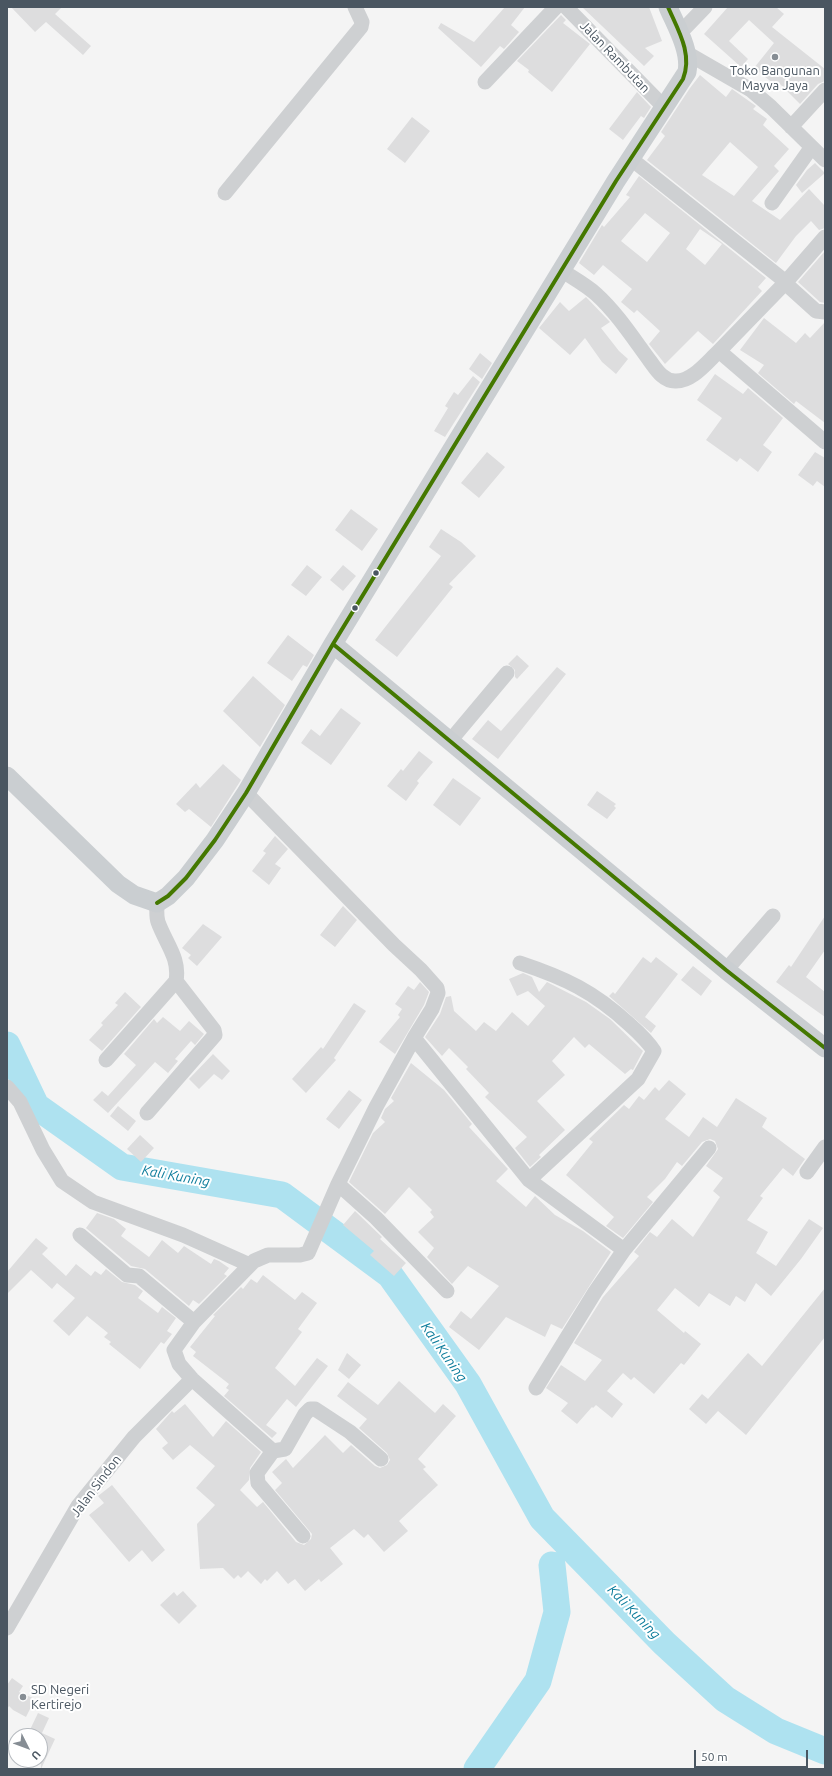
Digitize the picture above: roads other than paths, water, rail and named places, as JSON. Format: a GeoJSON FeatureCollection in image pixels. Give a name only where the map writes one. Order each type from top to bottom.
{"type":"FeatureCollection","features":[{"type":"Feature","properties":{"kind":"main road"},"geometry":{"type":"LineString","coordinates":[[7,776],[118,884],[134,895],[157,903],[168,896],[186,878],[215,840],[246,792],[333,644],[561,270],[630,158],[687,72],[688,66],[685,52],[668,7]]}},
{"type":"Feature","properties":{"kind":"main road"},"geometry":{"type":"LineString","coordinates":[[333,644],[726,970],[825,1048]]}},
{"type":"Feature","properties":{"kind":"street"},"geometry":{"type":"LineString","coordinates":[[225,194],[361,27],[362,22],[355,7]]}},
{"type":"Feature","properties":{"kind":"street"},"geometry":{"type":"LineString","coordinates":[[485,82],[556,7]]}},
{"type":"Feature","properties":{"kind":"street","name":"Jalan Rambutan"},"geometry":{"type":"LineString","coordinates":[[566,7],[664,107]]}},
{"type":"Feature","properties":{"kind":"street"},"geometry":{"type":"LineString","coordinates":[[679,34],[705,7]]}},
{"type":"Feature","properties":{"kind":"street"},"geometry":{"type":"LineString","coordinates":[[685,52],[717,72],[751,90],[825,160]]}},
{"type":"Feature","properties":{"kind":"street"},"geometry":{"type":"LineString","coordinates":[[687,72],[717,72]]}},
{"type":"Feature","properties":{"kind":"street"},"geometry":{"type":"LineString","coordinates":[[791,127],[825,90]]}},
{"type":"Feature","properties":{"kind":"street"},"geometry":{"type":"LineString","coordinates":[[772,203],[811,148]]}},
{"type":"Feature","properties":{"kind":"street"},"geometry":{"type":"LineString","coordinates":[[630,158],[786,282],[816,311],[825,312]]}},
{"type":"Feature","properties":{"kind":"street"},"geometry":{"type":"LineString","coordinates":[[561,270],[596,294],[616,316],[657,370],[666,379],[674,382],[684,380],[696,373],[719,351],[786,282],[825,237]]}},
{"type":"Feature","properties":{"kind":"street"},"geometry":{"type":"LineString","coordinates":[[719,351],[825,442]]}},
{"type":"Feature","properties":{"kind":"street"},"geometry":{"type":"LineString","coordinates":[[450,742],[507,673]]}},
{"type":"Feature","properties":{"kind":"street"},"geometry":{"type":"LineString","coordinates":[[246,792],[437,988],[437,998],[376,1107],[335,1191],[308,1253],[300,1256],[268,1255],[254,1261],[194,1322],[174,1350],[179,1364],[192,1379],[274,1451]]}},
{"type":"Feature","properties":{"kind":"street"},"geometry":{"type":"LineString","coordinates":[[106,1060],[176,981],[178,970],[158,921],[157,903]]}},
{"type":"Feature","properties":{"kind":"street"},"geometry":{"type":"LineString","coordinates":[[726,970],[773,916]]}},
{"type":"Feature","properties":{"kind":"street"},"geometry":{"type":"LineString","coordinates":[[520,963],[559,977],[584,989],[618,1014],[648,1041],[654,1051],[638,1079],[530,1180]]}},
{"type":"Feature","properties":{"kind":"street"},"geometry":{"type":"LineString","coordinates":[[147,1113],[215,1035],[214,1030],[176,981]]}},
{"type":"Feature","properties":{"kind":"street"},"geometry":{"type":"LineString","coordinates":[[414,1038],[530,1180],[624,1250]]}},
{"type":"Feature","properties":{"kind":"street"},"geometry":{"type":"LineString","coordinates":[[7,1087],[20,1102],[43,1150],[62,1181],[93,1202],[183,1235],[250,1265]]}},
{"type":"Feature","properties":{"kind":"street"},"geometry":{"type":"LineString","coordinates":[[807,1172],[825,1147]]}},
{"type":"Feature","properties":{"kind":"street"},"geometry":{"type":"LineString","coordinates":[[536,1388],[595,1292],[624,1250],[709,1148]]}},
{"type":"Feature","properties":{"kind":"street"},"geometry":{"type":"LineString","coordinates":[[335,1191],[376,1218],[447,1291]]}},
{"type":"Feature","properties":{"kind":"street"},"geometry":{"type":"LineString","coordinates":[[80,1235],[127,1274],[139,1276],[194,1322]]}},
{"type":"Feature","properties":{"kind":"street","name":"Jalan Sindon"},"geometry":{"type":"LineString","coordinates":[[7,1628],[78,1506],[134,1437],[192,1379]]}},
{"type":"Feature","properties":{"kind":"street"},"geometry":{"type":"LineString","coordinates":[[303,1536],[258,1483],[257,1473],[274,1451],[285,1448],[305,1414],[310,1409],[315,1408],[350,1432],[381,1459]]}},
{"type":"Feature","properties":{"kind":"waterway","name":"Kali Kuning"},"geometry":{"type":"LineString","coordinates":[[7,1045],[36,1106],[122,1167],[282,1195],[390,1275],[468,1384],[542,1518],[664,1643],[725,1699],[776,1731],[825,1751]]}},
{"type":"Feature","properties":{"kind":"waterway"},"geometry":{"type":"LineString","coordinates":[[477,1769],[538,1681],[557,1612],[552,1565]]}},
{"type":"Feature","properties":{"kind":"place","name":"Toko Bangunan Mayva Jaya"},"geometry":{"type":"Point","coordinates":[775,57]}},
{"type":"Feature","properties":{"kind":"place","name":"SD Negeri Kertirejo"},"geometry":{"type":"Point","coordinates":[23,1697]}}]}
